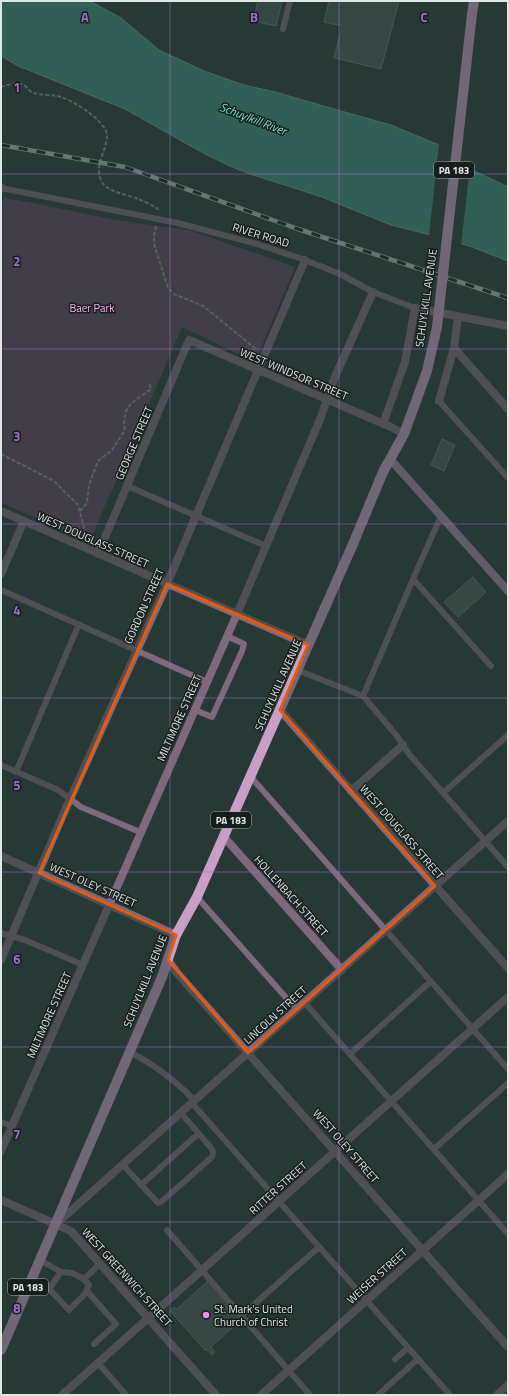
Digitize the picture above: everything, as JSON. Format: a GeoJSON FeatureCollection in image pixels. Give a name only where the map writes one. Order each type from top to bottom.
{"type":"FeatureCollection","features":[{"type":"Feature","properties":{"kind":"main road","name":"SCHUYLKILL AVENUE"},"geometry":{"type":"LineString","coordinates":[[1,1350],[162,977],[176,935],[197,897],[390,459],[404,434],[427,371],[437,326],[474,1]]}},
{"type":"Feature","properties":{"kind":"main road"},"geometry":{"type":"LineString","coordinates":[[390,459],[508,591]]}},
{"type":"Feature","properties":{"kind":"street","name":"GORDON STREET"},"geometry":{"type":"LineString","coordinates":[[1,960],[136,650],[167,584],[263,355],[305,260]]}},
{"type":"Feature","properties":{"kind":"street","name":"MILTIMORE STREET"},"geometry":{"type":"LineString","coordinates":[[1,1151],[237,614],[321,418],[334,379],[373,292]]}},
{"type":"Feature","properties":{"kind":"street","name":"RIVER ROAD"},"geometry":{"type":"LineString","coordinates":[[415,308],[508,326]]}},
{"type":"Feature","properties":{"kind":"street","name":"SCHUYLKILL AVENUE"},"geometry":{"type":"LineString","coordinates":[[383,424],[405,362],[415,308]]}},
{"type":"Feature","properties":{"kind":"street"},"geometry":{"type":"LineString","coordinates":[[439,401],[454,348],[458,317]]}},
{"type":"Feature","properties":{"kind":"street","name":"WEST WINDSOR STREET"},"geometry":{"type":"LineString","coordinates":[[189,340],[327,399],[404,434]]}},
{"type":"Feature","properties":{"kind":"street","name":"GEORGE STREET"},"geometry":{"type":"LineString","coordinates":[[94,552],[127,486],[189,340]]}},
{"type":"Feature","properties":{"kind":"street"},"geometry":{"type":"LineString","coordinates":[[454,348],[508,409]]}},
{"type":"Feature","properties":{"kind":"street","name":"WEST DOUGLASS STREET"},"geometry":{"type":"LineString","coordinates":[[1,511],[308,645]]}},
{"type":"Feature","properties":{"kind":"street"},"geometry":{"type":"LineString","coordinates":[[1,574],[24,521]]}},
{"type":"Feature","properties":{"kind":"street","name":"WEST DOUGLASS STREET"},"geometry":{"type":"LineString","coordinates":[[280,710],[508,968]]}},
{"type":"Feature","properties":{"kind":"street"},"geometry":{"type":"LineString","coordinates":[[351,791],[403,745]]}},
{"type":"Feature","properties":{"kind":"street","name":"LINCOLN STREET"},"geometry":{"type":"LineString","coordinates":[[55,1224],[508,821]]}},
{"type":"Feature","properties":{"kind":"street","name":"HOLLENBACH STREET"},"geometry":{"type":"LineString","coordinates":[[224,837],[342,970]]}},
{"type":"Feature","properties":{"kind":"street","name":"WEST OLEY STREET"},"geometry":{"type":"LineString","coordinates":[[1,856],[176,935]]}},
{"type":"Feature","properties":{"kind":"street","name":"WEST OLEY STREET"},"geometry":{"type":"LineString","coordinates":[[168,960],[177,973],[508,1347]]}},
{"type":"Feature","properties":{"kind":"street","name":"RITTER STREET"},"geometry":{"type":"LineString","coordinates":[[62,1395],[508,997]]}},
{"type":"Feature","properties":{"kind":"street","name":"WEISER STREET"},"geometry":{"type":"LineString","coordinates":[[261,1395],[508,1174]]}},
{"type":"Feature","properties":{"kind":"street","name":"WEST GREENWICH STREET"},"geometry":{"type":"LineString","coordinates":[[1,1200],[71,1231],[216,1395]]}},
{"type":"Feature","properties":{"kind":"street"},"geometry":{"type":"LineString","coordinates":[[497,1395],[508,1385]]}},
{"type":"Feature","properties":{"kind":"lane"},"geometry":{"type":"LineString","coordinates":[[284,29],[290,1]]}},
{"type":"Feature","properties":{"kind":"lane","name":"RIVER ROAD"},"geometry":{"type":"LineString","coordinates":[[1,189],[178,223],[257,244],[305,260],[340,274],[373,292],[415,308]]}},
{"type":"Feature","properties":{"kind":"lane"},"geometry":{"type":"LineString","coordinates":[[439,401],[508,478]]}},
{"type":"Feature","properties":{"kind":"lane"},"geometry":{"type":"LineString","coordinates":[[127,486],[266,546]]}},
{"type":"Feature","properties":{"kind":"lane"},"geometry":{"type":"LineString","coordinates":[[363,696],[441,516]]}},
{"type":"Feature","properties":{"kind":"lane"},"geometry":{"type":"LineString","coordinates":[[413,579],[491,666]]}},
{"type":"Feature","properties":{"kind":"lane"},"geometry":{"type":"LineString","coordinates":[[1,590],[207,682]]}},
{"type":"Feature","properties":{"kind":"lane"},"geometry":{"type":"LineString","coordinates":[[16,772],[79,624]]}},
{"type":"Feature","properties":{"kind":"lane"},"geometry":{"type":"LineString","coordinates":[[195,710],[212,717],[235,666],[244,644],[227,636]]}},
{"type":"Feature","properties":{"kind":"lane"},"geometry":{"type":"LineString","coordinates":[[297,670],[363,696],[397,736],[408,754],[508,866]]}},
{"type":"Feature","properties":{"kind":"lane"},"geometry":{"type":"LineString","coordinates":[[443,793],[508,735]]}},
{"type":"Feature","properties":{"kind":"lane"},"geometry":{"type":"LineString","coordinates":[[1,765],[58,790],[81,807],[140,832]]}},
{"type":"Feature","properties":{"kind":"lane"},"geometry":{"type":"LineString","coordinates":[[250,776],[508,1069]]}},
{"type":"Feature","properties":{"kind":"lane"},"geometry":{"type":"LineString","coordinates":[[197,897],[297,1010]]}},
{"type":"Feature","properties":{"kind":"lane"},"geometry":{"type":"LineString","coordinates":[[1,933],[25,940],[82,965]]}},
{"type":"Feature","properties":{"kind":"lane"},"geometry":{"type":"LineString","coordinates":[[350,1054],[430,982]]}},
{"type":"Feature","properties":{"kind":"lane"},"geometry":{"type":"LineString","coordinates":[[305,1003],[508,1234]]}},
{"type":"Feature","properties":{"kind":"lane"},"geometry":{"type":"LineString","coordinates":[[129,1052],[147,1061],[178,1083],[279,1202],[450,1395]]}},
{"type":"Feature","properties":{"kind":"lane"},"geometry":{"type":"LineString","coordinates":[[434,1149],[508,1083]]}},
{"type":"Feature","properties":{"kind":"lane"},"geometry":{"type":"LineString","coordinates":[[123,1165],[156,1202],[161,1202],[212,1157],[212,1150],[181,1113]]}},
{"type":"Feature","properties":{"kind":"lane"},"geometry":{"type":"LineString","coordinates":[[1,1122],[12,1126]]}},
{"type":"Feature","properties":{"kind":"lane"},"geometry":{"type":"LineString","coordinates":[[141,1184],[198,1134]]}},
{"type":"Feature","properties":{"kind":"lane"},"geometry":{"type":"LineString","coordinates":[[167,1230],[310,1395]]}},
{"type":"Feature","properties":{"kind":"lane"},"geometry":{"type":"LineString","coordinates":[[241,1316],[319,1247]]}},
{"type":"Feature","properties":{"kind":"lane"},"geometry":{"type":"LineString","coordinates":[[40,1260],[61,1272],[72,1273],[84,1279],[88,1286],[86,1294],[69,1310],[49,1290],[61,1272]]}},
{"type":"Feature","properties":{"kind":"lane"},"geometry":{"type":"LineString","coordinates":[[84,1279],[100,1264]]}},
{"type":"Feature","properties":{"kind":"lane"},"geometry":{"type":"LineString","coordinates":[[86,1291],[116,1324],[94,1344]]}},
{"type":"Feature","properties":{"kind":"lane"},"geometry":{"type":"LineString","coordinates":[[395,1359],[408,1348]]}},
{"type":"Feature","properties":{"kind":"lane"},"geometry":{"type":"LineString","coordinates":[[378,1395],[418,1359]]}},
{"type":"Feature","properties":{"kind":"lane"},"geometry":{"type":"LineString","coordinates":[[98,1363],[126,1395]]}},
{"type":"Feature","properties":{"kind":"path"},"geometry":{"type":"LineString","coordinates":[[1,87],[14,83],[22,84],[32,93],[61,97],[81,107],[103,126],[107,134],[99,174],[105,186],[112,190],[137,198],[157,208],[159,212],[154,235],[154,244],[168,288],[174,294],[203,306],[263,355]]}},
{"type":"Feature","properties":{"kind":"path"},"geometry":{"type":"LineString","coordinates":[[80,511],[87,503],[89,486],[98,461],[112,450],[124,430],[123,423],[129,405],[151,388],[149,382]]}},
{"type":"Feature","properties":{"kind":"path"},"geometry":{"type":"LineString","coordinates":[[1,454],[54,481],[78,505],[94,552]]}},
{"type":"Feature","properties":{"kind":"highlighted area"},"geometry":{"type":"Polygon","coordinates":[[[167,584],[308,645],[280,710],[435,886],[248,1053],[168,960],[176,935],[39,873],[167,584]]]}},
{"type":"Feature","properties":{"kind":"green space","name":"Baer Park"},"geometry":{"type":"Polygon","coordinates":[[[4,198],[111,219],[192,231],[295,267],[255,362],[182,327],[90,541],[1,503],[1,206],[4,198]]]}},
{"type":"Feature","properties":{"kind":"water","name":"Schuylkill River"},"geometry":{"type":"Polygon","coordinates":[[[1,1],[90,1],[121,18],[159,50],[204,71],[244,85],[275,92],[391,125],[439,145],[460,164],[508,187],[508,261],[443,238],[391,225],[319,196],[232,167],[205,154],[125,109],[18,66],[1,56],[1,1]]]}},
{"type":"Feature","properties":{"kind":"pier"},"geometry":{"type":"Polygon","coordinates":[[[439,143],[455,157],[470,166],[461,246],[429,236],[439,143]]]}},
{"type":"Feature","properties":{"kind":"building"},"geometry":{"type":"Polygon","coordinates":[[[258,1],[282,1],[276,26],[253,21],[258,1]]]}},
{"type":"Feature","properties":{"kind":"building"},"geometry":{"type":"Polygon","coordinates":[[[329,1],[399,1],[381,69],[334,58],[342,26],[324,22],[329,1]]]}},
{"type":"Feature","properties":{"kind":"building"},"geometry":{"type":"Polygon","coordinates":[[[442,439],[455,445],[444,471],[431,465],[442,439]]]}},
{"type":"Feature","properties":{"kind":"building"},"geometry":{"type":"Polygon","coordinates":[[[473,577],[486,592],[458,617],[444,602],[473,577]]]}},
{"type":"Feature","properties":{"kind":"building","name":"St. Mark's United Church of Christ"},"geometry":{"type":"Polygon","coordinates":[[[208,1281],[243,1318],[211,1347],[215,1352],[212,1355],[208,1350],[206,1351],[170,1311],[174,1307],[177,1309],[208,1281]]]}},
{"type":"Feature","properties":{"kind":"railway"},"geometry":{"type":"LineString","coordinates":[[1,145],[125,167],[295,228],[508,298]]}},
{"type":"Feature","properties":{"kind":"place","name":"St. Mark's United Church of Christ"},"geometry":{"type":"Point","coordinates":[206,1315]}}]}
